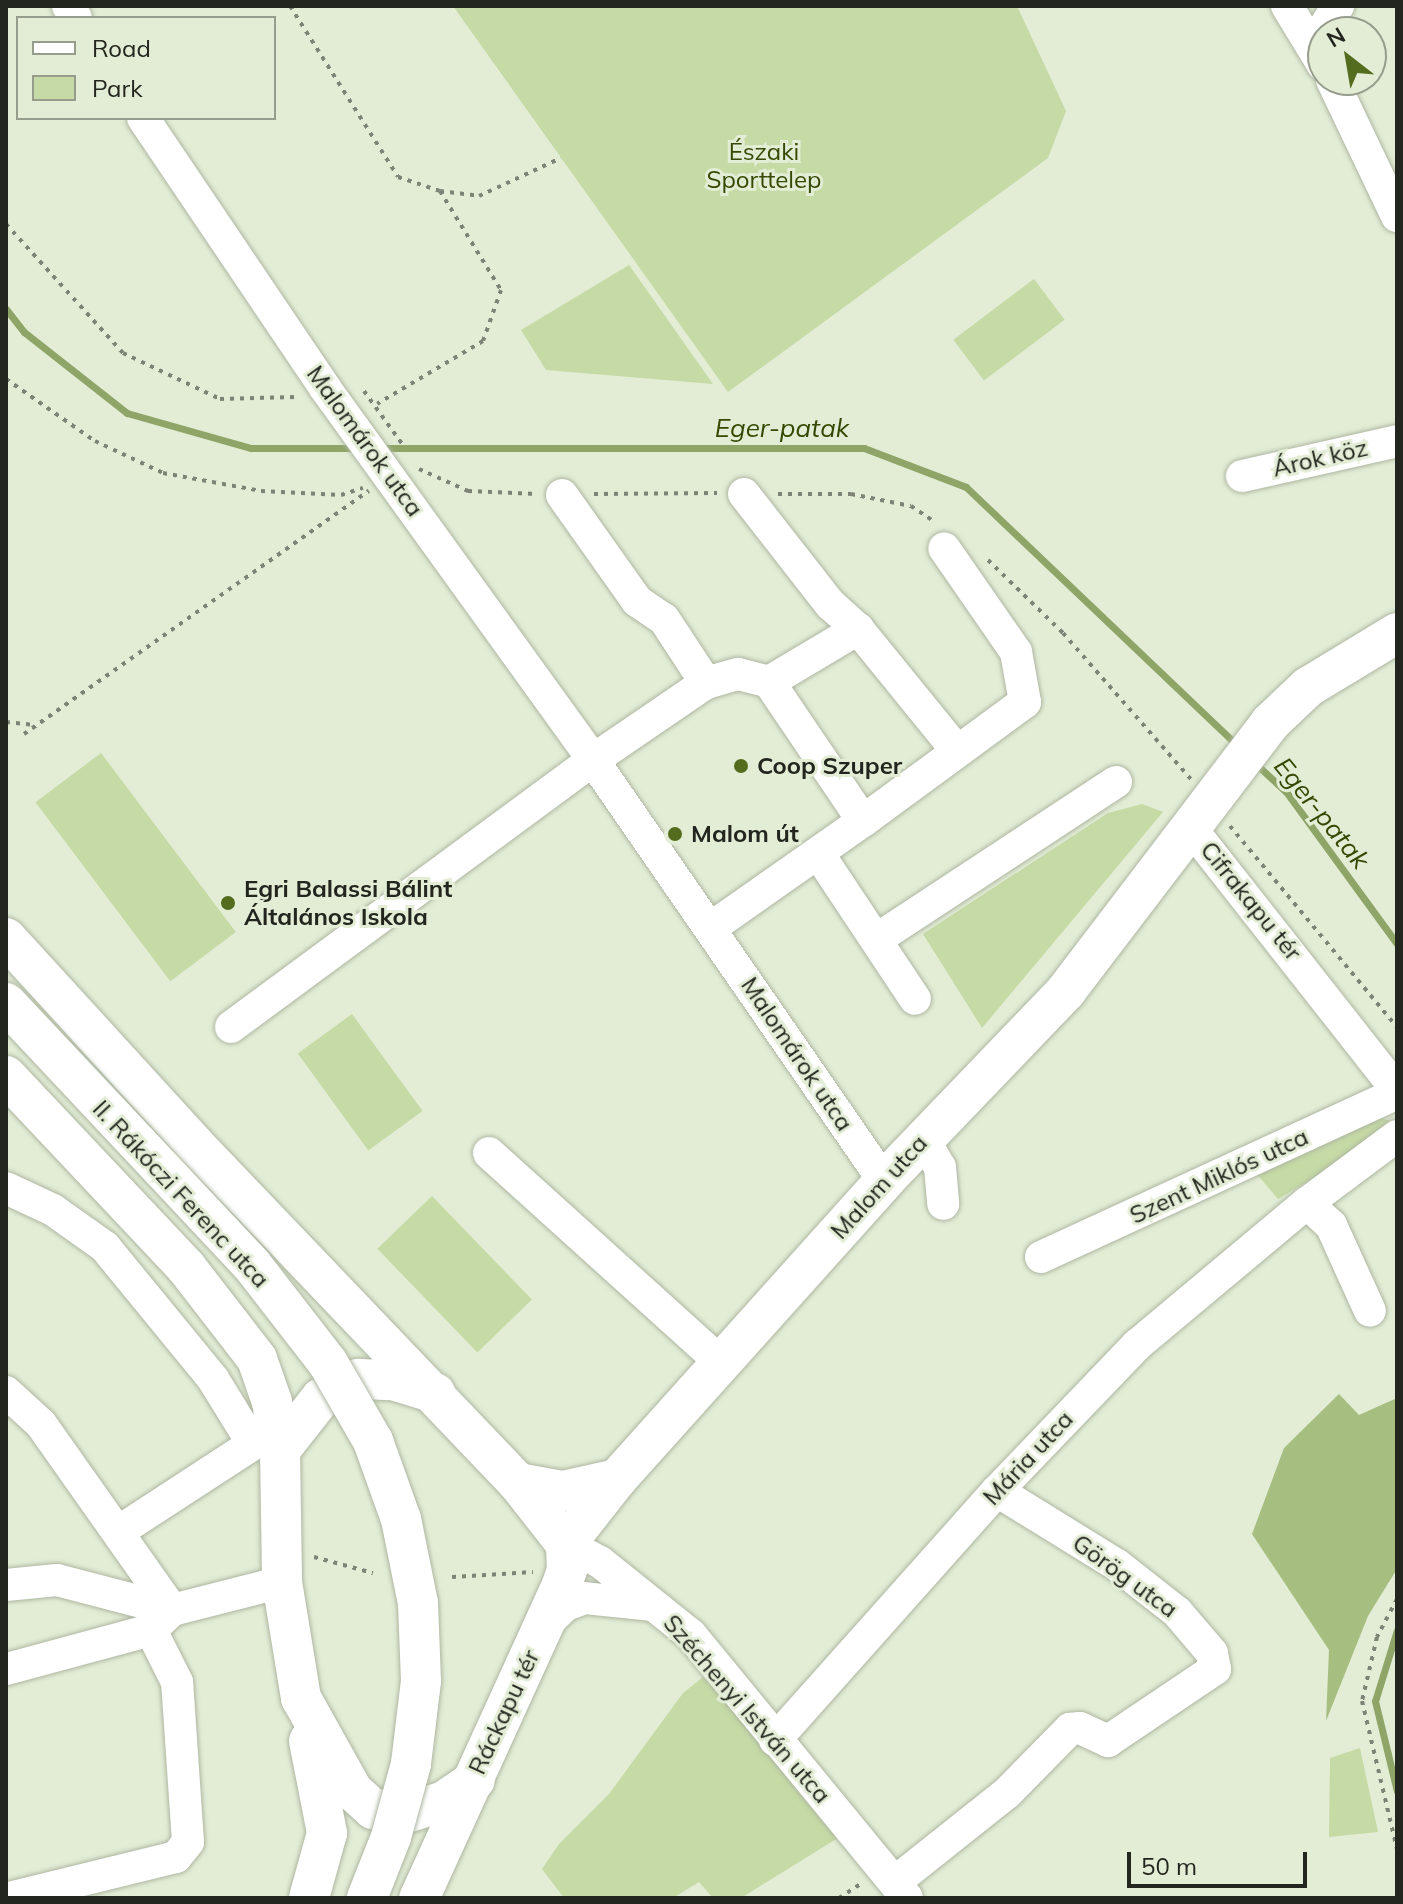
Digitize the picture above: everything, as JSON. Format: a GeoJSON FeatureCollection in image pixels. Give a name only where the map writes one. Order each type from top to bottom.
{"type":"FeatureCollection","features":[{"type":"Feature","properties":{"kind":"main road"},"geometry":{"type":"LineString","coordinates":[[1210,800],[1270,723],[1308,687],[1397,633]]}},
{"type":"Feature","properties":{"kind":"main road","name":"Malom utca"},"geometry":{"type":"LineString","coordinates":[[566,1557],[617,1479],[720,1362],[923,1138],[1066,991],[1210,800]]}},
{"type":"Feature","properties":{"kind":"main road","name":"II. Rákóczi Ferenc utca"},"geometry":{"type":"LineString","coordinates":[[6,938],[194,1144],[435,1393]]}},
{"type":"Feature","properties":{"kind":"main road","name":"II. Rákóczi Ferenc utca"},"geometry":{"type":"LineString","coordinates":[[6,1003],[252,1265],[328,1363],[373,1441],[401,1519],[415,1589],[421,1681],[411,1764],[391,1837],[367,1898]]}},
{"type":"Feature","properties":{"kind":"main road","name":"II. Rákóczi Ferenc utca"},"geometry":{"type":"LineString","coordinates":[[6,1076],[186,1267],[257,1359],[272,1402],[280,1450]]}},
{"type":"Feature","properties":{"kind":"main road"},"geometry":{"type":"LineString","coordinates":[[257,1359],[283,1383],[321,1398]]}},
{"type":"Feature","properties":{"kind":"main road"},"geometry":{"type":"LineString","coordinates":[[280,1450],[321,1398],[358,1379],[393,1380],[435,1393],[518,1483],[566,1557]]}},
{"type":"Feature","properties":{"kind":"main road","name":"Ráckapu tér"},"geometry":{"type":"LineString","coordinates":[[280,1450],[282,1566],[301,1698],[353,1791],[373,1809],[409,1812],[444,1801],[475,1780],[543,1627],[566,1557]]}},
{"type":"Feature","properties":{"kind":"main road"},"geometry":{"type":"LineString","coordinates":[[518,1483],[563,1491],[617,1479]]}},
{"type":"Feature","properties":{"kind":"main road"},"geometry":{"type":"LineString","coordinates":[[301,1698],[327,1833],[309,1898]]}},
{"type":"Feature","properties":{"kind":"main road"},"geometry":{"type":"LineString","coordinates":[[419,1898],[475,1780]]}},
{"type":"Feature","properties":{"kind":"street"},"geometry":{"type":"LineString","coordinates":[[1287,6],[1307,38]]}},
{"type":"Feature","properties":{"kind":"street"},"geometry":{"type":"LineString","coordinates":[[1340,96],[1397,216]]}},
{"type":"Feature","properties":{"kind":"street","name":"Malomárok utca"},"geometry":{"type":"LineString","coordinates":[[144,120],[329,392],[397,477],[884,1181]]}},
{"type":"Feature","properties":{"kind":"street","name":"Árok köz"},"geometry":{"type":"LineString","coordinates":[[1242,476],[1397,441]]}},
{"type":"Feature","properties":{"kind":"street"},"geometry":{"type":"LineString","coordinates":[[744,494],[830,604],[858,629],[957,751]]}},
{"type":"Feature","properties":{"kind":"street"},"geometry":{"type":"LineString","coordinates":[[562,495],[637,601],[664,619],[706,683]]}},
{"type":"Feature","properties":{"kind":"street"},"geometry":{"type":"LineString","coordinates":[[711,928],[1025,702],[1016,652],[946,539]]}},
{"type":"Feature","properties":{"kind":"street"},"geometry":{"type":"LineString","coordinates":[[769,682],[858,629]]}},
{"type":"Feature","properties":{"kind":"street"},"geometry":{"type":"LineString","coordinates":[[231,1027],[593,760],[706,683],[738,674],[769,682],[863,821]]}},
{"type":"Feature","properties":{"kind":"street"},"geometry":{"type":"LineString","coordinates":[[877,939],[1116,782]]}},
{"type":"Feature","properties":{"kind":"street","name":"Cifrakapu tér"},"geometry":{"type":"LineString","coordinates":[[1210,800],[1397,1092]]}},
{"type":"Feature","properties":{"kind":"street"},"geometry":{"type":"LineString","coordinates":[[818,853],[915,999]]}},
{"type":"Feature","properties":{"kind":"street","name":"Szent Miklós utca"},"geometry":{"type":"LineString","coordinates":[[1041,1257],[1397,1092]]}},
{"type":"Feature","properties":{"kind":"street","name":"Mária utca"},"geometry":{"type":"LineString","coordinates":[[775,1740],[997,1491],[1137,1345],[1307,1203],[1397,1136]]}},
{"type":"Feature","properties":{"kind":"street"},"geometry":{"type":"LineString","coordinates":[[923,1138],[940,1167],[943,1204]]}},
{"type":"Feature","properties":{"kind":"street"},"geometry":{"type":"LineString","coordinates":[[489,1153],[720,1362]]}},
{"type":"Feature","properties":{"kind":"street"},"geometry":{"type":"LineString","coordinates":[[6,1188],[53,1210],[105,1247],[213,1379],[253,1444],[118,1532]]}},
{"type":"Feature","properties":{"kind":"street"},"geometry":{"type":"LineString","coordinates":[[1307,1203],[1331,1225],[1370,1311]]}},
{"type":"Feature","properties":{"kind":"street"},"geometry":{"type":"LineString","coordinates":[[6,1392],[41,1424],[118,1532],[161,1620],[177,1682],[188,1842],[176,1857],[9,1898]]}},
{"type":"Feature","properties":{"kind":"street","name":"Görög utca"},"geometry":{"type":"LineString","coordinates":[[901,1890],[1007,1793],[1070,1729],[1080,1728],[1108,1741],[1215,1669],[1212,1653],[1177,1612],[1117,1565],[997,1491]]}},
{"type":"Feature","properties":{"kind":"street","name":"Széchenyi István utca"},"geometry":{"type":"LineString","coordinates":[[566,1557],[659,1606],[691,1635],[901,1890]]}},
{"type":"Feature","properties":{"kind":"street"},"geometry":{"type":"LineString","coordinates":[[6,1669],[161,1620],[282,1566]]}},
{"type":"Feature","properties":{"kind":"street"},"geometry":{"type":"LineString","coordinates":[[6,1585],[57,1580],[161,1620]]}},
{"type":"Feature","properties":{"kind":"street"},"geometry":{"type":"LineString","coordinates":[[543,1627],[566,1605],[584,1598],[659,1606]]}},
{"type":"Feature","properties":{"kind":"path"},"geometry":{"type":"LineString","coordinates":[[290,6],[398,177],[440,191],[479,196],[561,158]]}},
{"type":"Feature","properties":{"kind":"path"},"geometry":{"type":"LineString","coordinates":[[397,477],[377,404],[483,341],[501,290],[440,191]]}},
{"type":"Feature","properties":{"kind":"path"},"geometry":{"type":"LineString","coordinates":[[6,224],[123,353],[220,399],[286,401]]}},
{"type":"Feature","properties":{"kind":"path"},"geometry":{"type":"LineString","coordinates":[[6,379],[95,441],[163,473],[261,491],[341,495],[397,477],[468,491],[562,495],[851,494],[911,506],[946,539]]}},
{"type":"Feature","properties":{"kind":"path"},"geometry":{"type":"LineString","coordinates":[[24,734],[397,477]]}},
{"type":"Feature","properties":{"kind":"path"},"geometry":{"type":"LineString","coordinates":[[982,554],[1063,633],[1210,800],[1397,1027]]}},
{"type":"Feature","properties":{"kind":"path"},"geometry":{"type":"LineString","coordinates":[[6,722],[36,725]]}},
{"type":"Feature","properties":{"kind":"path"},"geometry":{"type":"LineString","coordinates":[[452,1577],[566,1557]]}},
{"type":"Feature","properties":{"kind":"path"},"geometry":{"type":"LineString","coordinates":[[282,1566],[373,1573]]}},
{"type":"Feature","properties":{"kind":"path"},"geometry":{"type":"LineString","coordinates":[[1397,1599],[1377,1637],[1362,1701],[1397,1849]]}},
{"type":"Feature","properties":{"kind":"green space","name":"Északi Sporttelep"},"geometry":{"type":"Polygon","coordinates":[[[453,6],[1017,6],[1066,111],[1048,158],[728,392],[453,6]]]}},
{"type":"Feature","properties":{"kind":"green space"},"geometry":{"type":"Polygon","coordinates":[[[629,265],[713,384],[546,370],[521,330],[629,265]]]}},
{"type":"Feature","properties":{"kind":"green space"},"geometry":{"type":"Polygon","coordinates":[[[1034,279],[1065,320],[984,381],[953,340],[1034,279]]]}},
{"type":"Feature","properties":{"kind":"green space"},"geometry":{"type":"Polygon","coordinates":[[[101,753],[236,932],[170,981],[36,802],[101,753]]]}},
{"type":"Feature","properties":{"kind":"green space"},"geometry":{"type":"Polygon","coordinates":[[[1142,804],[1163,812],[982,1028],[923,934],[1108,813],[1142,804]]]}},
{"type":"Feature","properties":{"kind":"green space"},"geometry":{"type":"Polygon","coordinates":[[[352,1014],[423,1111],[368,1150],[298,1053],[352,1014]]]}},
{"type":"Feature","properties":{"kind":"green space"},"geometry":{"type":"Polygon","coordinates":[[[1379,1117],[1392,1122],[1386,1135],[1278,1199],[1255,1172],[1379,1117]]]}},
{"type":"Feature","properties":{"kind":"green space"},"geometry":{"type":"Polygon","coordinates":[[[432,1196],[532,1300],[477,1352],[377,1249],[432,1196]]]}},
{"type":"Feature","properties":{"kind":"green space"},"geometry":{"type":"Polygon","coordinates":[[[1339,1394],[1359,1415],[1397,1398],[1397,1569],[1368,1616],[1326,1721],[1329,1650],[1252,1534],[1284,1448],[1339,1394]]]}},
{"type":"Feature","properties":{"kind":"green space"},"geometry":{"type":"Polygon","coordinates":[[[703,1677],[841,1836],[741,1898],[713,1898],[699,1882],[673,1898],[564,1898],[542,1869],[559,1844],[609,1794],[683,1693],[703,1677]]]}},
{"type":"Feature","properties":{"kind":"green space"},"geometry":{"type":"Polygon","coordinates":[[[1360,1748],[1378,1832],[1329,1837],[1330,1758],[1360,1748]]]}},
{"type":"Feature","properties":{"kind":"waterway","name":"Eger-patak"},"geometry":{"type":"LineString","coordinates":[[6,309],[24,332],[127,413],[251,448],[355,448]]}},
{"type":"Feature","properties":{"kind":"waterway","name":"Eger-patak"},"geometry":{"type":"LineString","coordinates":[[380,448],[864,448],[966,487],[1237,745]]}},
{"type":"Feature","properties":{"kind":"waterway","name":"Eger-patak"},"geometry":{"type":"LineString","coordinates":[[1254,762],[1287,793],[1397,944]]}},
{"type":"Feature","properties":{"kind":"waterway","name":"Eger-patak"},"geometry":{"type":"LineString","coordinates":[[1397,1630],[1375,1701],[1397,1791]]}},
{"type":"Feature","properties":{"kind":"place","name":"Coop Szuper"},"geometry":{"type":"Point","coordinates":[741,766]}},
{"type":"Feature","properties":{"kind":"place","name":"Malom út"},"geometry":{"type":"Point","coordinates":[675,834]}},
{"type":"Feature","properties":{"kind":"place","name":"Egri Balassi Bálint Általános Iskola"},"geometry":{"type":"Point","coordinates":[228,903]}}]}
